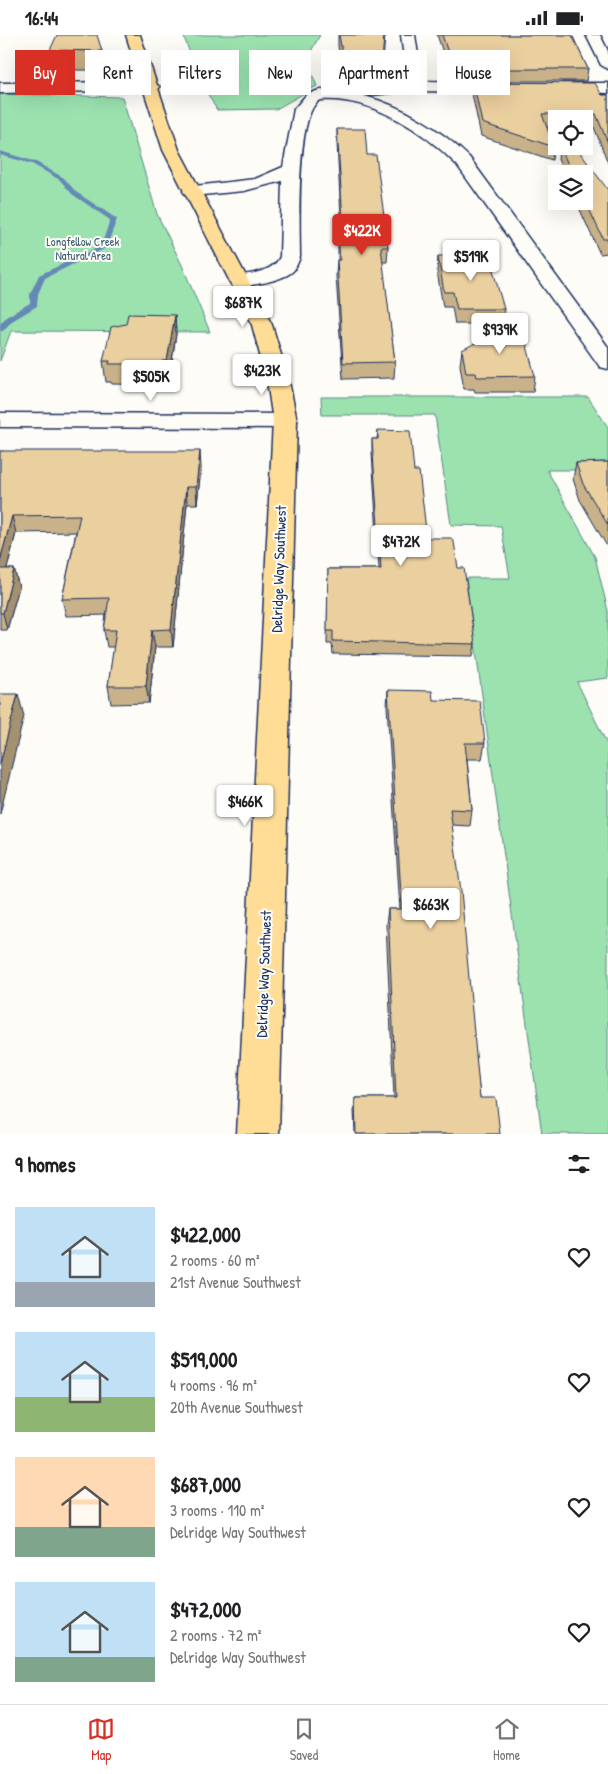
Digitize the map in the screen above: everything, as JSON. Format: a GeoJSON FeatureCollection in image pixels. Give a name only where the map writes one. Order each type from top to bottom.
{"type":"FeatureCollection","features":[{"type":"Feature","properties":{"kind":"main road","name":"Delridge Way Southwest"},"geometry":{"type":"LineString","coordinates":[[133,35],[172,150],[262,325],[271,353],[285,421],[258,1134]]}},
{"type":"Feature","properties":{"kind":"street"},"geometry":{"type":"LineString","coordinates":[[408,35],[410,50]]}},
{"type":"Feature","properties":{"kind":"street"},"geometry":{"type":"LineString","coordinates":[[593,35],[608,65]]}},
{"type":"Feature","properties":{"kind":"street"},"geometry":{"type":"LineString","coordinates":[[0,87],[152,87]]}},
{"type":"Feature","properties":{"kind":"street"},"geometry":{"type":"LineString","coordinates":[[427,87],[521,87]]}},
{"type":"Feature","properties":{"kind":"street"},"geometry":{"type":"LineString","coordinates":[[550,88],[608,88]]}},
{"type":"Feature","properties":{"kind":"street"},"geometry":{"type":"LineString","coordinates":[[239,281],[274,274],[285,268],[290,257],[291,169],[298,125],[307,101],[318,95],[344,96],[370,103],[409,121],[434,135],[463,161],[608,363]]}},
{"type":"Feature","properties":{"kind":"street"},"geometry":{"type":"LineString","coordinates":[[344,96],[349,95]]}},
{"type":"Feature","properties":{"kind":"street"},"geometry":{"type":"LineString","coordinates":[[192,191],[265,182],[280,178],[291,169]]}},
{"type":"Feature","properties":{"kind":"street"},"geometry":{"type":"LineString","coordinates":[[0,420],[285,421]]}},
{"type":"Feature","properties":{"kind":"green space"},"geometry":{"type":"Polygon","coordinates":[[[183,35],[320,35],[311,51],[249,50],[249,95],[301,95],[276,109],[217,110],[208,95],[239,95],[239,50],[189,50],[183,35]]]}},
{"type":"Feature","properties":{"kind":"green space"},"geometry":{"type":"Polygon","coordinates":[[[311,72],[317,86],[311,89],[311,72]]]}},
{"type":"Feature","properties":{"kind":"green space","name":"Longfellow Creek Natural Area"},"geometry":{"type":"Polygon","coordinates":[[[0,94],[122,97],[157,214],[182,265],[210,332],[11,331],[0,361],[0,94]]]}},
{"type":"Feature","properties":{"kind":"green space"},"geometry":{"type":"Polygon","coordinates":[[[321,397],[588,397],[608,427],[608,470],[547,470],[595,557],[608,611],[608,678],[577,682],[608,746],[608,1134],[542,1134],[466,578],[510,578],[501,526],[451,525],[435,415],[322,415],[321,397]]]}},
{"type":"Feature","properties":{"kind":"building"},"geometry":{"type":"Polygon","coordinates":[[[57,35],[97,35],[102,50],[85,51],[50,50],[57,35]]]}},
{"type":"Feature","properties":{"kind":"building"},"geometry":{"type":"Polygon","coordinates":[[[339,35],[384,35],[383,50],[342,50],[339,35]]]}},
{"type":"Feature","properties":{"kind":"building"},"geometry":{"type":"Polygon","coordinates":[[[442,35],[572,35],[588,69],[510,69],[510,50],[447,50],[442,35]]]}},
{"type":"Feature","properties":{"kind":"building"},"geometry":{"type":"Polygon","coordinates":[[[510,82],[595,83],[602,95],[608,95],[608,143],[596,114],[593,114],[593,110],[548,110],[548,114],[542,114],[548,130],[548,145],[482,123],[476,95],[510,95],[510,82]]]}},
{"type":"Feature","properties":{"kind":"building"},"geometry":{"type":"Polygon","coordinates":[[[337,129],[365,129],[367,155],[376,155],[388,247],[381,247],[395,362],[343,363],[337,260],[340,260],[338,236],[344,236],[337,129]]]}},
{"type":"Feature","properties":{"kind":"building"},"geometry":{"type":"Polygon","coordinates":[[[564,155],[582,155],[589,165],[568,165],[564,155]]]}},
{"type":"Feature","properties":{"kind":"building"},"geometry":{"type":"Polygon","coordinates":[[[593,170],[608,190],[608,239],[603,239],[590,210],[593,210],[593,170]]]}},
{"type":"Feature","properties":{"kind":"building"},"geometry":{"type":"Polygon","coordinates":[[[438,256],[489,256],[504,309],[457,309],[453,292],[444,292],[438,256]]]}},
{"type":"Feature","properties":{"kind":"building"},"geometry":{"type":"Polygon","coordinates":[[[128,314],[175,315],[167,361],[162,361],[161,364],[109,364],[110,361],[103,361],[111,327],[126,324],[128,314]]]}},
{"type":"Feature","properties":{"kind":"building"},"geometry":{"type":"Polygon","coordinates":[[[520,320],[535,376],[477,377],[476,373],[466,373],[462,350],[520,320]]]}},
{"type":"Feature","properties":{"kind":"building"},"geometry":{"type":"Polygon","coordinates":[[[378,430],[410,431],[414,471],[419,471],[427,538],[451,538],[454,542],[458,568],[464,568],[475,644],[333,641],[333,631],[327,631],[328,569],[381,569],[372,439],[378,439],[378,430]]]}},
{"type":"Feature","properties":{"kind":"building"},"geometry":{"type":"Polygon","coordinates":[[[0,451],[200,451],[196,487],[186,487],[171,629],[152,630],[146,686],[108,686],[116,630],[104,630],[109,598],[62,599],[80,515],[12,516],[0,561],[0,451]]]}},
{"type":"Feature","properties":{"kind":"building"},"geometry":{"type":"Polygon","coordinates":[[[608,462],[608,525],[583,484],[576,463],[608,462]]]}},
{"type":"Feature","properties":{"kind":"building"},"geometry":{"type":"Polygon","coordinates":[[[0,569],[14,569],[3,613],[0,613],[0,569]]]}},
{"type":"Feature","properties":{"kind":"building"},"geometry":{"type":"Polygon","coordinates":[[[388,690],[432,691],[433,700],[480,701],[485,743],[465,743],[472,810],[450,809],[461,891],[480,1098],[496,1098],[500,1134],[356,1134],[355,1098],[396,1098],[388,909],[402,909],[388,690]]]}},
{"type":"Feature","properties":{"kind":"building"},"geometry":{"type":"Polygon","coordinates":[[[0,694],[18,694],[0,764],[0,694]]]}},
{"type":"Feature","properties":{"kind":"waterway"},"geometry":{"type":"LineString","coordinates":[[0,153],[34,163],[62,179],[74,193],[114,219],[104,247],[42,277],[34,294],[34,304],[9,319],[0,329]]}}]}
